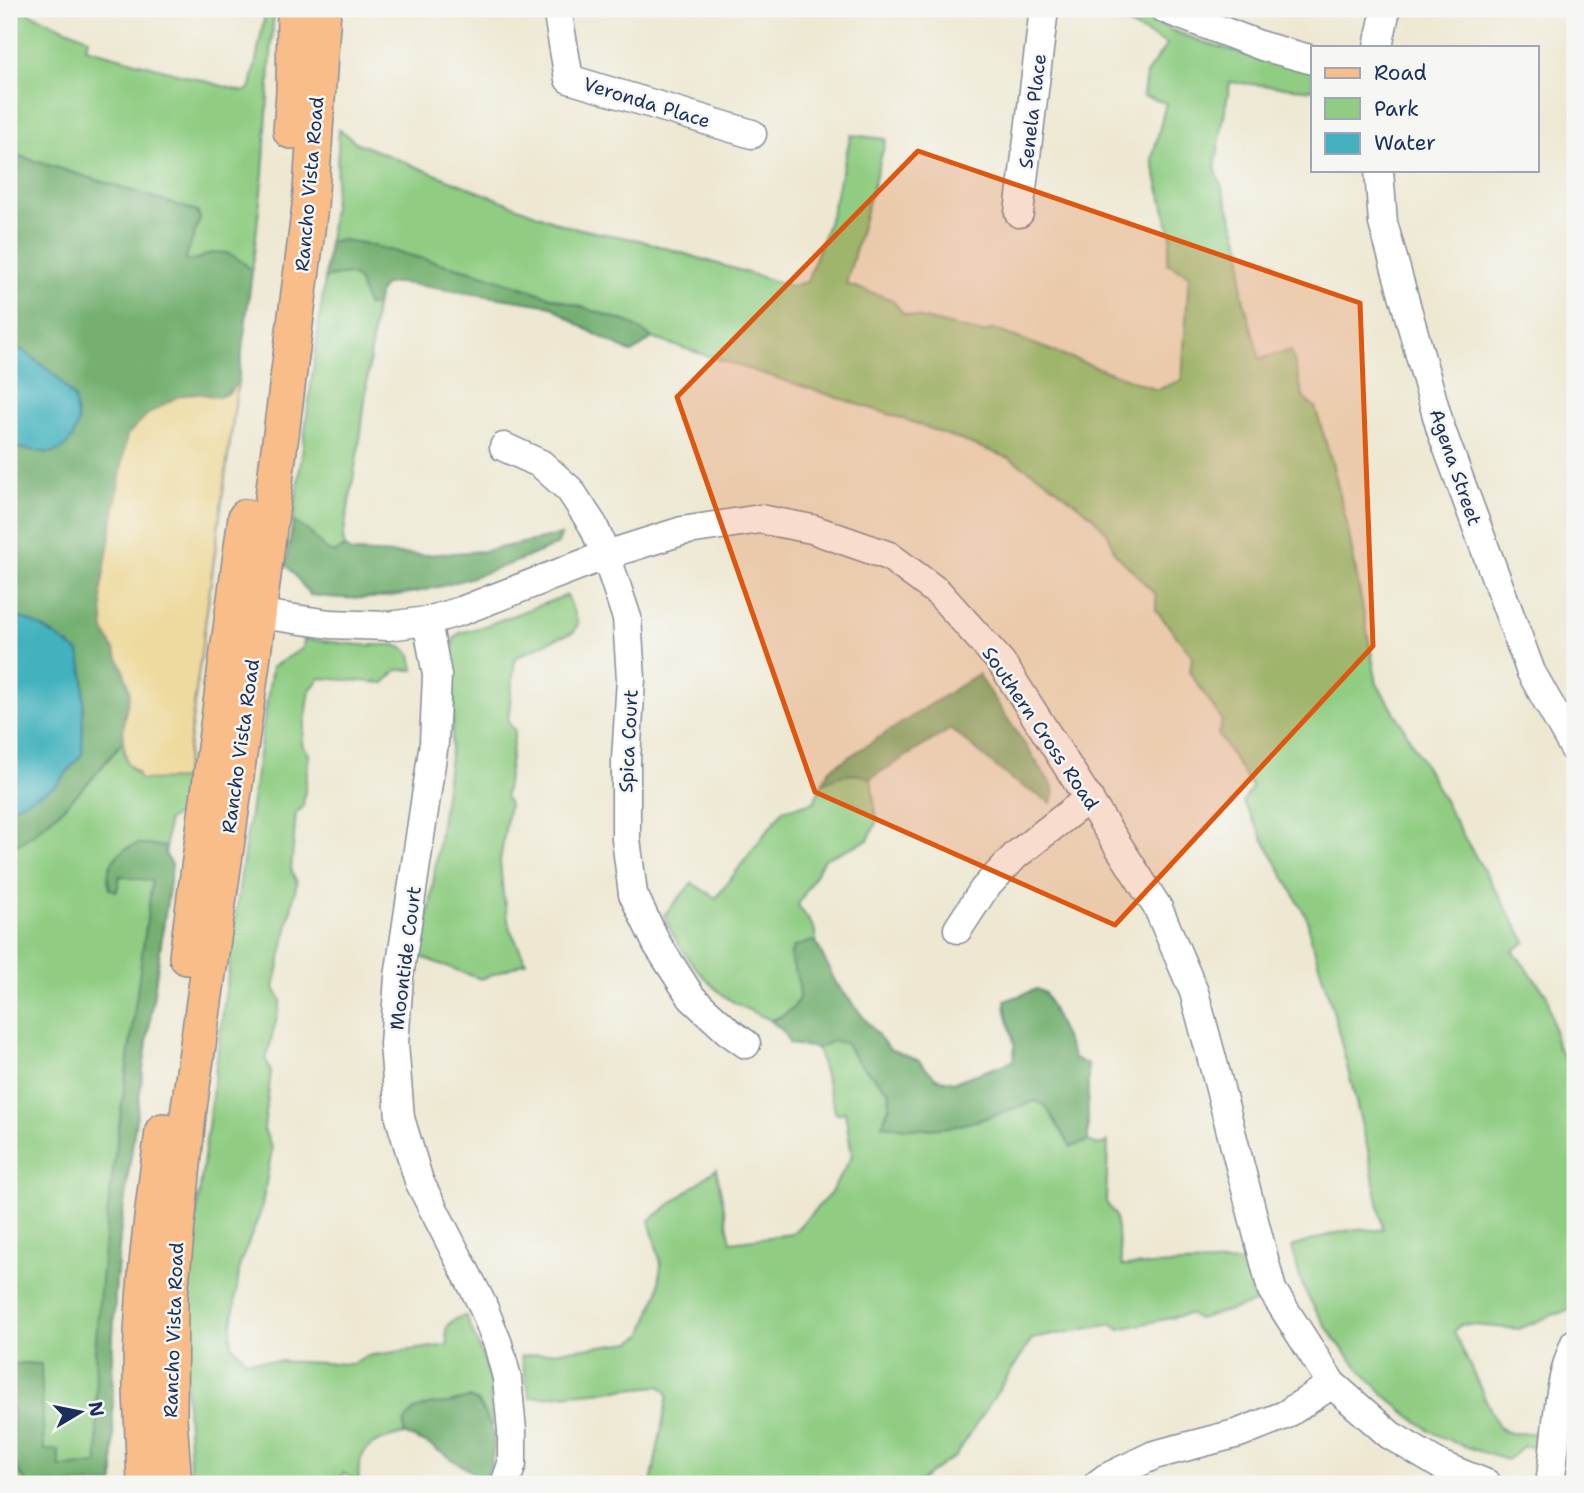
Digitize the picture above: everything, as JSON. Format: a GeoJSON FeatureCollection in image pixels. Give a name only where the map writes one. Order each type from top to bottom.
{"type":"FeatureCollection","features":[{"type":"Feature","properties":{"kind":"main road","name":"Rancho Vista Road"},"geometry":{"type":"LineString","coordinates":[[174,1484],[169,1419],[170,1294],[246,611],[286,203],[294,92],[295,9]]}},
{"type":"Feature","properties":{"kind":"main road","name":"Rancho Vista Road"},"geometry":{"type":"LineString","coordinates":[[145,1484],[141,1386],[145,1293],[153,1209],[246,611],[278,449],[310,206],[323,9]]}},
{"type":"Feature","properties":{"kind":"street","name":"Veronda Place"},"geometry":{"type":"LineString","coordinates":[[557,9],[569,79],[752,134]]}},
{"type":"Feature","properties":{"kind":"street","name":"Senela Place"},"geometry":{"type":"LineString","coordinates":[[1019,213],[1044,9]]}},
{"type":"Feature","properties":{"kind":"street"},"geometry":{"type":"LineString","coordinates":[[1164,9],[1262,46],[1311,59]]}},
{"type":"Feature","properties":{"kind":"street"},"geometry":{"type":"LineString","coordinates":[[1378,46],[1386,9]]}},
{"type":"Feature","properties":{"kind":"street","name":"Agena Street"},"geometry":{"type":"LineString","coordinates":[[1379,172],[1383,223],[1441,430],[1531,672],[1575,751]]}},
{"type":"Feature","properties":{"kind":"street","name":"Spica Court"},"geometry":{"type":"LineString","coordinates":[[505,447],[541,464],[570,490],[593,525],[606,555],[627,618],[631,680],[626,760],[626,839],[633,894],[657,944],[692,999],[727,1031],[746,1044]]}},
{"type":"Feature","properties":{"kind":"street","name":"Southern Cross Road"},"geometry":{"type":"LineString","coordinates":[[246,611],[330,624],[388,626],[426,621],[461,611],[606,555],[682,531],[760,519],[812,529],[889,556],[939,593],[1001,663],[1158,908],[1194,992],[1272,1290],[1332,1384],[1390,1435],[1442,1466],[1487,1484]]}},
{"type":"Feature","properties":{"kind":"street","name":"Moontide Court"},"geometry":{"type":"LineString","coordinates":[[426,621],[437,675],[434,743],[399,977],[394,1044],[400,1118],[419,1181],[482,1304],[498,1344],[507,1378],[512,1431],[512,1464],[505,1484]]}},
{"type":"Feature","properties":{"kind":"street"},"geometry":{"type":"LineString","coordinates":[[958,929],[984,890],[1016,855],[1089,798]]}},
{"type":"Feature","properties":{"kind":"street"},"geometry":{"type":"LineString","coordinates":[[1550,1484],[1560,1399],[1575,1343]]}},
{"type":"Feature","properties":{"kind":"street"},"geometry":{"type":"LineString","coordinates":[[1098,1484],[1154,1455],[1239,1433],[1284,1415],[1332,1384]]}},
{"type":"Feature","properties":{"kind":"highlighted area"},"geometry":{"type":"Polygon","coordinates":[[[918,151],[1360,303],[1373,646],[1115,925],[815,792],[677,397],[918,151]]]}},
{"type":"Feature","properties":{"kind":"green space"},"geometry":{"type":"Polygon","coordinates":[[[9,9],[24,9],[88,38],[86,48],[244,92],[251,87],[266,9],[274,9],[263,174],[252,272],[244,263],[213,253],[196,261],[184,260],[200,218],[197,211],[9,153],[9,9]]]}},
{"type":"Feature","properties":{"kind":"green space"},"geometry":{"type":"Polygon","coordinates":[[[1098,9],[1135,9],[1171,30],[1203,42],[1248,55],[1311,66],[1311,90],[1230,82],[1215,167],[1242,248],[1242,294],[1260,359],[1291,350],[1304,399],[1315,407],[1347,524],[1377,684],[1526,942],[1513,951],[1547,995],[1557,1046],[1575,1074],[1575,1298],[1568,1311],[1519,1329],[1460,1324],[1454,1332],[1498,1426],[1510,1433],[1535,1433],[1534,1447],[1524,1446],[1507,1460],[1436,1434],[1379,1390],[1331,1333],[1304,1288],[1292,1247],[1348,1230],[1383,1229],[1368,1150],[1334,1014],[1309,932],[1308,920],[1243,802],[1252,787],[1218,734],[1222,720],[1190,673],[1192,656],[1156,610],[1156,595],[1114,552],[1108,534],[1092,516],[1044,479],[1009,458],[904,419],[652,338],[630,323],[478,273],[362,243],[342,240],[329,242],[339,129],[357,143],[563,225],[639,240],[791,286],[807,282],[831,215],[851,135],[886,139],[846,284],[891,299],[904,314],[982,333],[994,329],[1157,390],[1182,380],[1189,275],[1167,263],[1171,236],[1152,159],[1166,103],[1143,96],[1146,74],[1167,44],[1098,9]]]}},
{"type":"Feature","properties":{"kind":"green space"},"geometry":{"type":"Polygon","coordinates":[[[9,153],[197,211],[200,218],[185,260],[212,253],[224,253],[239,260],[252,272],[238,383],[219,396],[195,393],[104,630],[123,668],[130,693],[124,719],[123,741],[92,779],[59,812],[31,836],[9,850],[9,809],[82,754],[84,679],[16,617],[9,616],[9,450],[19,448],[50,453],[74,398],[45,367],[28,354],[9,345],[9,153]]]}},
{"type":"Feature","properties":{"kind":"green space"},"geometry":{"type":"Polygon","coordinates":[[[342,240],[478,273],[630,323],[652,338],[632,353],[581,326],[552,306],[403,283],[386,284],[379,294],[376,306],[367,305],[355,277],[345,275],[325,278],[329,242],[342,240]]]}},
{"type":"Feature","properties":{"kind":"green space"},"geometry":{"type":"Polygon","coordinates":[[[344,273],[357,280],[367,305],[376,306],[361,433],[343,538],[345,547],[334,553],[325,551],[293,522],[325,278],[344,273]]]}},
{"type":"Feature","properties":{"kind":"green space"},"geometry":{"type":"Polygon","coordinates":[[[293,522],[334,553],[345,547],[351,552],[425,555],[484,551],[561,535],[558,544],[508,565],[453,583],[397,595],[339,598],[310,595],[286,564],[293,522]]]}},
{"type":"Feature","properties":{"kind":"green space"},"geometry":{"type":"Polygon","coordinates":[[[567,595],[578,623],[574,632],[515,658],[508,722],[515,731],[505,797],[509,804],[500,862],[510,929],[526,962],[481,979],[421,957],[451,749],[454,639],[460,633],[567,595]]]}},
{"type":"Feature","properties":{"kind":"green space"},"geometry":{"type":"Polygon","coordinates":[[[304,639],[360,645],[394,645],[405,649],[411,655],[414,670],[397,670],[384,683],[320,678],[310,690],[302,744],[309,754],[303,807],[296,813],[291,871],[297,882],[274,988],[281,1001],[266,1060],[271,1072],[264,1129],[272,1149],[261,1211],[240,1264],[231,1333],[232,1345],[246,1360],[352,1364],[366,1356],[448,1345],[447,1326],[455,1319],[466,1316],[489,1378],[492,1429],[477,1401],[469,1398],[432,1404],[404,1423],[404,1434],[376,1443],[364,1453],[360,1461],[359,1482],[343,1473],[337,1484],[191,1484],[186,1389],[188,1280],[242,867],[272,667],[303,648],[304,639]]]}},
{"type":"Feature","properties":{"kind":"green space"},"geometry":{"type":"Polygon","coordinates":[[[978,674],[1053,787],[1051,803],[1012,780],[951,729],[871,778],[846,775],[822,784],[830,769],[978,674]]]}},
{"type":"Feature","properties":{"kind":"green space"},"geometry":{"type":"Polygon","coordinates":[[[123,741],[127,763],[138,774],[161,779],[184,779],[180,813],[168,820],[165,854],[172,865],[121,1225],[112,1358],[114,1481],[111,1484],[9,1484],[9,850],[42,827],[71,800],[123,741]]]}},
{"type":"Feature","properties":{"kind":"green space"},"geometry":{"type":"Polygon","coordinates":[[[862,774],[871,778],[877,821],[868,840],[824,859],[798,905],[814,928],[817,944],[812,942],[794,947],[790,956],[799,987],[797,1002],[792,1009],[771,1020],[734,1003],[714,988],[697,969],[681,947],[664,915],[692,883],[716,898],[783,810],[814,802],[822,784],[838,775],[862,774]]]}},
{"type":"Feature","properties":{"kind":"green space"},"geometry":{"type":"Polygon","coordinates":[[[138,844],[166,847],[165,854],[172,865],[121,1225],[112,1358],[114,1481],[111,1484],[29,1484],[15,1467],[12,1450],[13,1412],[8,1382],[9,1368],[15,1364],[41,1364],[44,1450],[58,1450],[60,1467],[98,1464],[95,1350],[107,1215],[152,881],[120,876],[117,891],[110,889],[108,874],[118,855],[138,844]]]}},
{"type":"Feature","properties":{"kind":"green space"},"geometry":{"type":"Polygon","coordinates":[[[812,941],[817,944],[836,983],[889,1049],[918,1060],[936,1078],[954,1082],[1013,1061],[1014,1046],[1005,1001],[1037,989],[1045,993],[1074,1058],[1088,1065],[1088,1141],[1071,1147],[1045,1105],[1035,1101],[955,1126],[921,1129],[882,1125],[889,1107],[890,1092],[859,1063],[845,1043],[832,1041],[817,1048],[790,1044],[782,1030],[771,1021],[797,1003],[799,987],[790,957],[794,947],[812,941]]]}},
{"type":"Feature","properties":{"kind":"green space"},"geometry":{"type":"Polygon","coordinates":[[[832,1041],[845,1042],[859,1063],[890,1092],[889,1107],[883,1125],[953,1127],[1034,1101],[1045,1105],[1071,1147],[1088,1141],[1099,1145],[1108,1142],[1106,1202],[1115,1215],[1122,1266],[1243,1262],[1255,1303],[1198,1319],[1189,1314],[1120,1329],[1112,1324],[1032,1339],[955,1457],[916,1484],[651,1484],[668,1394],[660,1386],[530,1398],[521,1356],[631,1342],[642,1335],[658,1293],[661,1264],[649,1221],[716,1169],[731,1242],[792,1234],[830,1194],[852,1156],[845,1112],[836,1114],[817,1048],[832,1041]]]}},
{"type":"Feature","properties":{"kind":"green space"},"geometry":{"type":"Polygon","coordinates":[[[469,1398],[480,1406],[492,1428],[493,1455],[485,1480],[426,1443],[404,1434],[404,1423],[414,1410],[469,1398]]]}},
{"type":"Feature","properties":{"kind":"sand"},"geometry":{"type":"Polygon","coordinates":[[[238,383],[184,779],[140,780],[137,772],[127,763],[123,741],[124,719],[130,693],[123,668],[104,630],[101,590],[127,435],[148,414],[177,397],[195,393],[219,397],[229,393],[238,383]]]}},
{"type":"Feature","properties":{"kind":"water"},"geometry":{"type":"Polygon","coordinates":[[[9,345],[24,351],[56,376],[74,398],[78,422],[73,437],[63,449],[50,453],[19,448],[9,450],[9,345]]]}},
{"type":"Feature","properties":{"kind":"water"},"geometry":{"type":"Polygon","coordinates":[[[9,616],[28,620],[79,652],[84,679],[82,754],[56,786],[9,809],[9,616]]]}}]}
